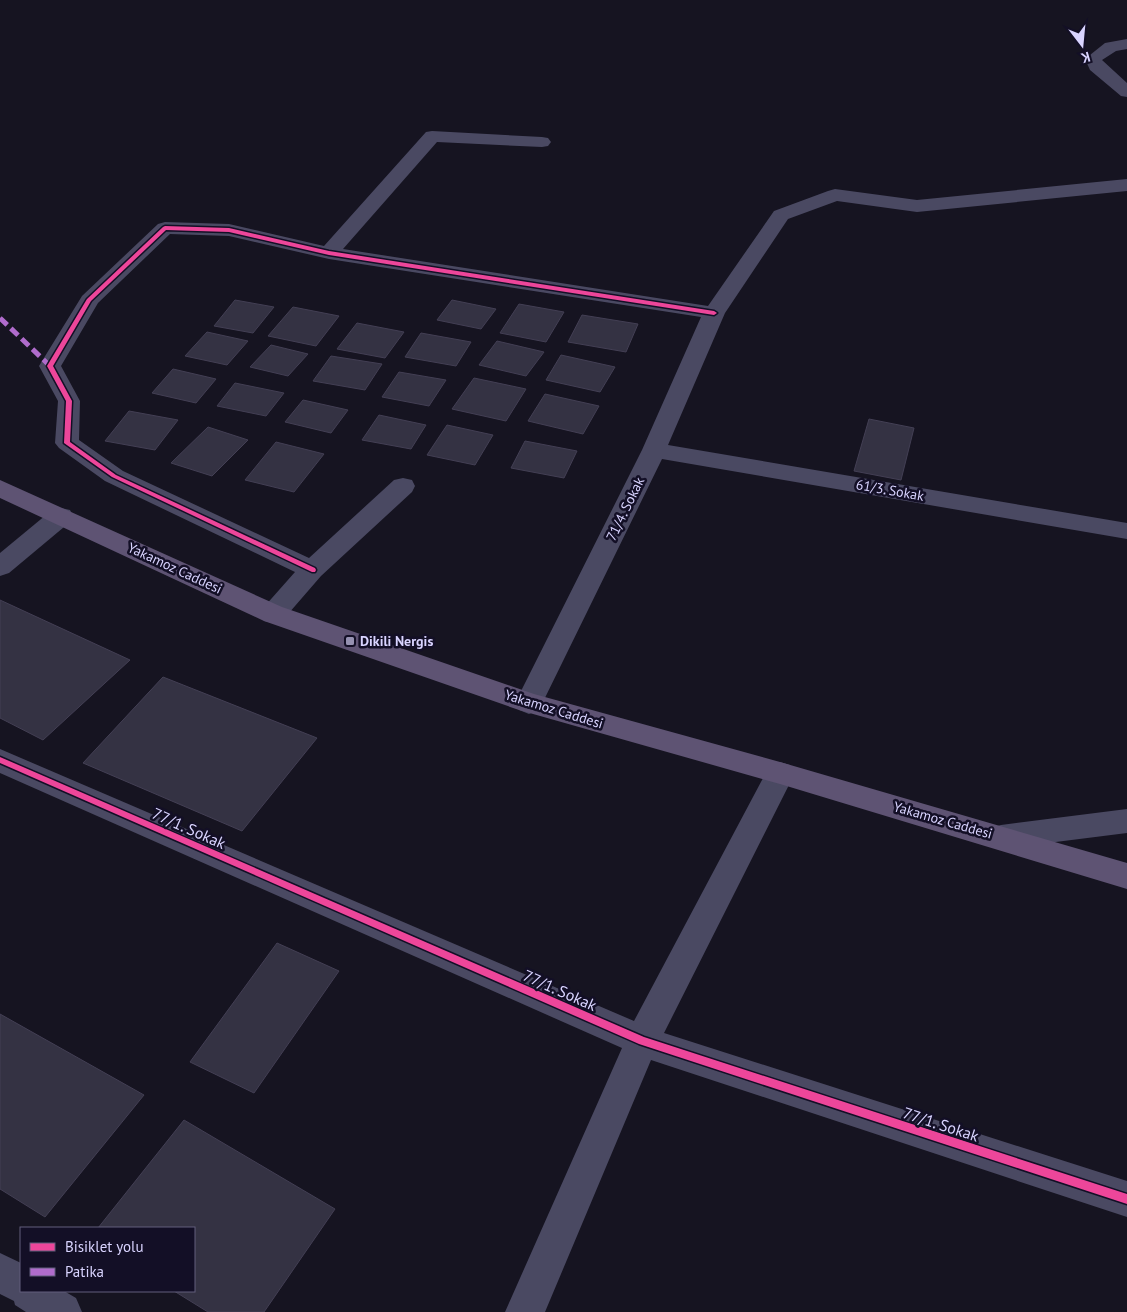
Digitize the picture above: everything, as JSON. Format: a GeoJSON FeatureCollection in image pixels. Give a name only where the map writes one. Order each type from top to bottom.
{"type":"FeatureCollection","features":[{"type":"Feature","properties":{"kind":"main road","name":"Yakamoz Caddesi"},"geometry":{"type":"LineString","coordinates":[[0,488],[273,614],[529,703],[780,773],[1001,837],[1127,876]]}},
{"type":"Feature","properties":{"kind":"street"},"geometry":{"type":"LineString","coordinates":[[1127,44],[1111,47],[1093,59],[1096,66],[1127,92]]}},
{"type":"Feature","properties":{"kind":"street"},"geometry":{"type":"LineString","coordinates":[[329,253],[432,136],[542,142]]}},
{"type":"Feature","properties":{"kind":"street","name":"71/4. Sokak"},"geometry":{"type":"LineString","coordinates":[[529,703],[654,450],[714,313],[781,215],[834,196],[918,206],[1127,185]]}},
{"type":"Feature","properties":{"kind":"street"},"geometry":{"type":"LineString","coordinates":[[312,570],[114,476],[67,443],[69,401],[50,366],[89,300],[165,228],[229,230],[329,253],[714,313]]}},
{"type":"Feature","properties":{"kind":"street","name":"61/3. Sokak"},"geometry":{"type":"LineString","coordinates":[[654,450],[1127,531]]}},
{"type":"Feature","properties":{"kind":"street"},"geometry":{"type":"LineString","coordinates":[[273,614],[312,570],[404,486]]}},
{"type":"Feature","properties":{"kind":"street"},"geometry":{"type":"LineString","coordinates":[[0,567],[60,516]]}},
{"type":"Feature","properties":{"kind":"street","name":"77/1. Sokak"},"geometry":{"type":"LineString","coordinates":[[0,760],[642,1041],[1127,1200]]}},
{"type":"Feature","properties":{"kind":"street"},"geometry":{"type":"LineString","coordinates":[[525,1312],[642,1041],[780,773]]}},
{"type":"Feature","properties":{"kind":"street"},"geometry":{"type":"LineString","coordinates":[[1001,837],[1127,821]]}},
{"type":"Feature","properties":{"kind":"street"},"geometry":{"type":"LineString","coordinates":[[0,1272],[20,1285]]}},
{"type":"Feature","properties":{"kind":"street"},"geometry":{"type":"LineString","coordinates":[[31,1292],[62,1312]]}},
{"type":"Feature","properties":{"kind":"building"},"geometry":{"type":"Polygon","coordinates":[[[235,300],[274,307],[253,333],[214,326],[235,300]]]}},
{"type":"Feature","properties":{"kind":"building"},"geometry":{"type":"Polygon","coordinates":[[[452,300],[496,309],[481,329],[437,320],[452,300]]]}},
{"type":"Feature","properties":{"kind":"building"},"geometry":{"type":"Polygon","coordinates":[[[519,304],[564,312],[546,342],[500,333],[519,304]]]}},
{"type":"Feature","properties":{"kind":"building"},"geometry":{"type":"Polygon","coordinates":[[[293,307],[339,316],[316,346],[268,336],[293,307]]]}},
{"type":"Feature","properties":{"kind":"building"},"geometry":{"type":"Polygon","coordinates":[[[582,315],[638,324],[626,352],[568,342],[582,315]]]}},
{"type":"Feature","properties":{"kind":"building"},"geometry":{"type":"Polygon","coordinates":[[[357,323],[404,332],[385,358],[337,349],[357,323]]]}},
{"type":"Feature","properties":{"kind":"building"},"geometry":{"type":"Polygon","coordinates":[[[207,332],[248,341],[227,365],[185,356],[207,332]]]}},
{"type":"Feature","properties":{"kind":"building"},"geometry":{"type":"Polygon","coordinates":[[[421,333],[471,342],[456,366],[405,357],[421,333]]]}},
{"type":"Feature","properties":{"kind":"building"},"geometry":{"type":"Polygon","coordinates":[[[497,341],[544,352],[526,376],[479,365],[497,341]]]}},
{"type":"Feature","properties":{"kind":"building"},"geometry":{"type":"Polygon","coordinates":[[[271,345],[308,354],[288,376],[250,367],[271,345]]]}},
{"type":"Feature","properties":{"kind":"building"},"geometry":{"type":"Polygon","coordinates":[[[561,355],[615,367],[600,392],[546,380],[561,355]]]}},
{"type":"Feature","properties":{"kind":"building"},"geometry":{"type":"Polygon","coordinates":[[[331,356],[382,364],[365,390],[313,381],[331,356]]]}},
{"type":"Feature","properties":{"kind":"building"},"geometry":{"type":"Polygon","coordinates":[[[173,369],[216,379],[196,403],[152,393],[173,369]]]}},
{"type":"Feature","properties":{"kind":"building"},"geometry":{"type":"Polygon","coordinates":[[[399,372],[446,380],[429,406],[382,397],[399,372]]]}},
{"type":"Feature","properties":{"kind":"building"},"geometry":{"type":"Polygon","coordinates":[[[474,378],[526,389],[506,421],[452,409],[474,378]]]}},
{"type":"Feature","properties":{"kind":"building"},"geometry":{"type":"Polygon","coordinates":[[[235,383],[284,393],[266,416],[217,406],[235,383]]]}},
{"type":"Feature","properties":{"kind":"building"},"geometry":{"type":"Polygon","coordinates":[[[545,394],[599,406],[583,434],[528,421],[545,394]]]}},
{"type":"Feature","properties":{"kind":"building"},"geometry":{"type":"Polygon","coordinates":[[[303,400],[348,410],[331,433],[285,422],[303,400]]]}},
{"type":"Feature","properties":{"kind":"building"},"geometry":{"type":"Polygon","coordinates":[[[129,411],[178,420],[155,450],[105,441],[129,411]]]}},
{"type":"Feature","properties":{"kind":"building"},"geometry":{"type":"Polygon","coordinates":[[[379,415],[426,425],[411,449],[362,440],[379,415]]]}},
{"type":"Feature","properties":{"kind":"building"},"geometry":{"type":"Polygon","coordinates":[[[869,419],[914,428],[901,480],[854,471],[869,419]]]}},
{"type":"Feature","properties":{"kind":"building"},"geometry":{"type":"Polygon","coordinates":[[[447,425],[493,435],[475,465],[427,455],[447,425]]]}},
{"type":"Feature","properties":{"kind":"building"},"geometry":{"type":"Polygon","coordinates":[[[208,427],[248,440],[212,476],[171,463],[208,427]]]}},
{"type":"Feature","properties":{"kind":"building"},"geometry":{"type":"Polygon","coordinates":[[[525,441],[577,451],[564,478],[511,468],[525,441]]]}},
{"type":"Feature","properties":{"kind":"building"},"geometry":{"type":"Polygon","coordinates":[[[276,442],[324,454],[294,492],[245,480],[276,442]]]}},
{"type":"Feature","properties":{"kind":"building"},"geometry":{"type":"Polygon","coordinates":[[[0,600],[130,660],[43,740],[0,718],[0,600]]]}},
{"type":"Feature","properties":{"kind":"building"},"geometry":{"type":"Polygon","coordinates":[[[163,677],[317,738],[242,831],[83,763],[163,677]]]}},
{"type":"Feature","properties":{"kind":"building"},"geometry":{"type":"Polygon","coordinates":[[[277,943],[339,971],[254,1093],[190,1062],[277,943]]]}},
{"type":"Feature","properties":{"kind":"building"},"geometry":{"type":"Polygon","coordinates":[[[0,1014],[144,1095],[45,1217],[0,1189],[0,1014]]]}},
{"type":"Feature","properties":{"kind":"building"},"geometry":{"type":"Polygon","coordinates":[[[184,1120],[335,1209],[264,1312],[208,1312],[176,1292],[195,1292],[195,1227],[99,1227],[184,1120]]]}},
{"type":"Feature","properties":{"kind":"marked path"},"geometry":{"type":"LineString","coordinates":[[0,318],[50,366]]}},
{"type":"Feature","properties":{"kind":"cycle path"},"geometry":{"type":"LineString","coordinates":[[312,570],[114,476],[67,443],[69,401],[50,366],[89,300],[165,228],[229,230],[329,253],[714,313]]}},
{"type":"Feature","properties":{"kind":"cycle path"},"geometry":{"type":"LineString","coordinates":[[0,760],[642,1041],[1127,1199]]}},
{"type":"Feature","properties":{"kind":"place","name":"Dikili Nergis"},"geometry":{"type":"Point","coordinates":[350,641]}}]}
